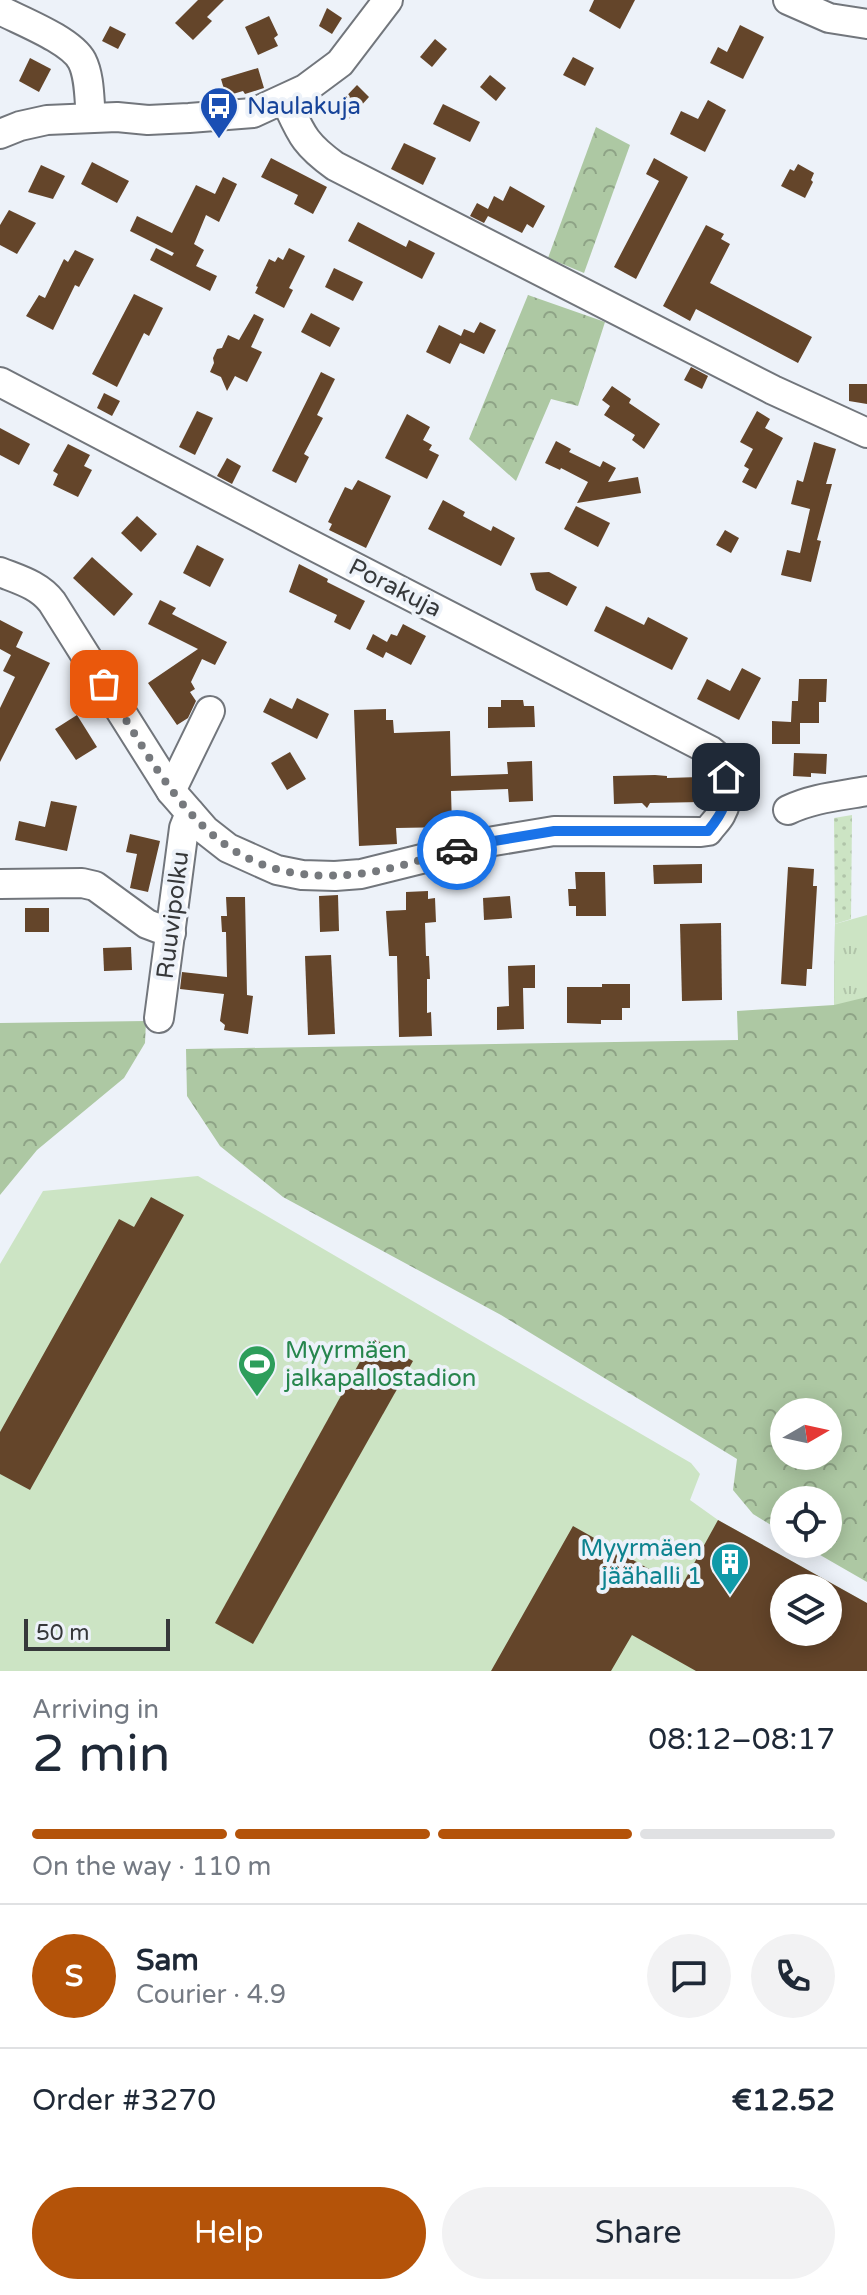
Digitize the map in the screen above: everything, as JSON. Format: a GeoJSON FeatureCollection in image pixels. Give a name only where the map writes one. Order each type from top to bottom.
{"type":"FeatureCollection","features":[{"type":"Feature","properties":{"kind":"street"},"geometry":{"type":"LineString","coordinates":[[0,134],[47,120],[117,117],[148,120],[253,113],[305,89],[340,63],[388,0]]}},
{"type":"Feature","properties":{"kind":"street"},"geometry":{"type":"LineString","coordinates":[[788,0],[829,18],[867,24]]}},
{"type":"Feature","properties":{"kind":"street"},"geometry":{"type":"LineString","coordinates":[[0,10],[77,53],[87,74],[91,118]]}},
{"type":"Feature","properties":{"kind":"street"},"geometry":{"type":"LineString","coordinates":[[285,99],[309,145],[335,166],[773,390],[867,433]]}},
{"type":"Feature","properties":{"kind":"street","name":"Porakuja"},"geometry":{"type":"LineString","coordinates":[[0,382],[711,751],[722,763],[726,777],[723,813],[708,831],[554,831],[494,841],[361,874],[335,876],[302,875],[255,862],[228,848],[190,813]]}},
{"type":"Feature","properties":{"kind":"street"},"geometry":{"type":"LineString","coordinates":[[0,572],[44,592],[52,602],[171,791],[190,813]]}},
{"type":"Feature","properties":{"kind":"street"},"geometry":{"type":"LineString","coordinates":[[171,791],[210,711]]}},
{"type":"Feature","properties":{"kind":"street"},"geometry":{"type":"LineString","coordinates":[[788,810],[820,799],[867,791]]}},
{"type":"Feature","properties":{"kind":"street","name":"Ruuvipolku"},"geometry":{"type":"LineString","coordinates":[[159,1018],[184,828],[190,813]]}},
{"type":"Feature","properties":{"kind":"street"},"geometry":{"type":"LineString","coordinates":[[0,884],[82,883],[95,886],[147,924],[171,933]]}},
{"type":"Feature","properties":{"kind":"green space"},"geometry":{"type":"Polygon","coordinates":[[[596,127],[630,145],[584,273],[548,258],[596,127]]]}},
{"type":"Feature","properties":{"kind":"green space"},"geometry":{"type":"Polygon","coordinates":[[[528,295],[605,322],[578,406],[551,399],[516,481],[469,439],[528,295]]]}},
{"type":"Feature","properties":{"kind":"green space"},"geometry":{"type":"Polygon","coordinates":[[[852,815],[851,919],[835,924],[834,818],[852,815]]]}},
{"type":"Feature","properties":{"kind":"green space"},"geometry":{"type":"Polygon","coordinates":[[[867,915],[867,997],[834,1005],[835,924],[867,915]]]}},
{"type":"Feature","properties":{"kind":"green space"},"geometry":{"type":"Polygon","coordinates":[[[835,924],[867,927],[867,1582],[825,1558],[842,1558],[842,1486],[770,1486],[770,1524],[753,1514],[733,1490],[737,1459],[501,1315],[283,1197],[220,1146],[187,1096],[186,1049],[738,1040],[737,1011],[834,1005],[835,924]]]}},
{"type":"Feature","properties":{"kind":"green space"},"geometry":{"type":"Polygon","coordinates":[[[146,1021],[145,1043],[124,1078],[37,1150],[0,1195],[0,1023],[146,1021]]]}},
{"type":"Feature","properties":{"kind":"green space","name":"Myyrmäen jalkapallostadion"},"geometry":{"type":"Polygon","coordinates":[[[198,1176],[691,1463],[700,1474],[690,1500],[718,1520],[770,1549],[770,1558],[786,1558],[815,1574],[770,1574],[770,1646],[842,1646],[842,1589],[867,1603],[867,1671],[0,1671],[0,1264],[43,1191],[198,1176]]]}},
{"type":"Feature","properties":{"kind":"building"},"geometry":{"type":"Polygon","coordinates":[[[198,0],[224,0],[207,17],[212,21],[193,40],[175,23],[198,0]]]}},
{"type":"Feature","properties":{"kind":"building"},"geometry":{"type":"Polygon","coordinates":[[[594,0],[635,0],[620,29],[589,11],[594,0]]]}},
{"type":"Feature","properties":{"kind":"building"},"geometry":{"type":"Polygon","coordinates":[[[327,8],[342,18],[332,34],[319,26],[327,8]]]}},
{"type":"Feature","properties":{"kind":"building"},"geometry":{"type":"Polygon","coordinates":[[[269,16],[278,35],[274,38],[278,46],[258,55],[245,27],[269,16]]]}},
{"type":"Feature","properties":{"kind":"building"},"geometry":{"type":"Polygon","coordinates":[[[740,25],[764,37],[743,79],[710,63],[718,47],[727,52],[740,25]]]}},
{"type":"Feature","properties":{"kind":"building"},"geometry":{"type":"Polygon","coordinates":[[[110,26],[126,34],[118,49],[102,41],[110,26]]]}},
{"type":"Feature","properties":{"kind":"building"},"geometry":{"type":"Polygon","coordinates":[[[435,39],[447,49],[432,67],[420,57],[435,39]]]}},
{"type":"Feature","properties":{"kind":"building"},"geometry":{"type":"Polygon","coordinates":[[[573,57],[594,68],[585,86],[563,75],[573,57]]]}},
{"type":"Feature","properties":{"kind":"building"},"geometry":{"type":"Polygon","coordinates":[[[30,58],[51,69],[39,92],[19,81],[30,58]]]}},
{"type":"Feature","properties":{"kind":"building"},"geometry":{"type":"Polygon","coordinates":[[[258,68],[264,88],[226,96],[221,79],[258,68]]]}},
{"type":"Feature","properties":{"kind":"building"},"geometry":{"type":"Polygon","coordinates":[[[490,75],[506,88],[496,101],[480,87],[490,75]]]}},
{"type":"Feature","properties":{"kind":"building"},"geometry":{"type":"Polygon","coordinates":[[[357,85],[369,97],[348,120],[335,108],[357,85]]]}},
{"type":"Feature","properties":{"kind":"building"},"geometry":{"type":"Polygon","coordinates":[[[708,100],[726,110],[705,152],[670,134],[681,111],[698,119],[708,100]]]}},
{"type":"Feature","properties":{"kind":"building"},"geometry":{"type":"Polygon","coordinates":[[[443,104],[480,122],[470,142],[433,124],[443,104]]]}},
{"type":"Feature","properties":{"kind":"building"},"geometry":{"type":"Polygon","coordinates":[[[404,143],[436,158],[423,185],[391,169],[404,143]]]}},
{"type":"Feature","properties":{"kind":"building"},"geometry":{"type":"Polygon","coordinates":[[[271,158],[327,187],[313,214],[294,204],[298,195],[261,177],[271,158]]]}},
{"type":"Feature","properties":{"kind":"building"},"geometry":{"type":"Polygon","coordinates":[[[654,158],[688,177],[636,279],[614,267],[659,181],[646,174],[654,158]]]}},
{"type":"Feature","properties":{"kind":"building"},"geometry":{"type":"Polygon","coordinates":[[[92,162],[129,181],[117,203],[81,184],[92,162]]]}},
{"type":"Feature","properties":{"kind":"building"},"geometry":{"type":"Polygon","coordinates":[[[798,164],[814,173],[805,198],[781,186],[790,169],[794,171],[798,164]]]}},
{"type":"Feature","properties":{"kind":"building"},"geometry":{"type":"Polygon","coordinates":[[[41,165],[65,176],[53,199],[28,192],[41,165]]]}},
{"type":"Feature","properties":{"kind":"building"},"geometry":{"type":"Polygon","coordinates":[[[223,177],[237,184],[219,222],[206,215],[194,244],[204,250],[196,266],[217,276],[210,291],[150,260],[156,248],[172,256],[174,253],[130,231],[137,216],[172,233],[196,185],[215,194],[223,177]]]}},
{"type":"Feature","properties":{"kind":"building"},"geometry":{"type":"Polygon","coordinates":[[[510,186],[545,206],[533,228],[527,224],[522,233],[488,216],[484,223],[470,216],[477,203],[488,209],[494,196],[503,201],[510,186]]]}},
{"type":"Feature","properties":{"kind":"building"},"geometry":{"type":"Polygon","coordinates":[[[9,210],[36,223],[17,254],[0,245],[0,225],[9,210]]]}},
{"type":"Feature","properties":{"kind":"building"},"geometry":{"type":"Polygon","coordinates":[[[358,222],[406,247],[409,240],[435,253],[422,279],[348,241],[358,222]]]}},
{"type":"Feature","properties":{"kind":"building"},"geometry":{"type":"Polygon","coordinates":[[[706,225],[724,234],[721,239],[730,244],[710,283],[812,337],[798,363],[696,309],[690,321],[663,306],[706,225]]]}},
{"type":"Feature","properties":{"kind":"building"},"geometry":{"type":"Polygon","coordinates":[[[289,248],[305,256],[289,288],[293,290],[284,308],[255,293],[269,259],[275,262],[278,257],[283,260],[289,248]]]}},
{"type":"Feature","properties":{"kind":"building"},"geometry":{"type":"Polygon","coordinates":[[[75,250],[94,259],[79,287],[75,285],[53,330],[26,316],[39,295],[45,298],[64,259],[68,262],[75,250]]]}},
{"type":"Feature","properties":{"kind":"building"},"geometry":{"type":"Polygon","coordinates":[[[334,268],[363,282],[353,301],[325,287],[334,268]]]}},
{"type":"Feature","properties":{"kind":"building"},"geometry":{"type":"Polygon","coordinates":[[[134,294],[163,308],[149,336],[144,333],[117,387],[92,374],[134,294]]]}},
{"type":"Feature","properties":{"kind":"building"},"geometry":{"type":"Polygon","coordinates":[[[311,313],[340,328],[330,347],[301,332],[311,313]]]}},
{"type":"Feature","properties":{"kind":"building"},"geometry":{"type":"Polygon","coordinates":[[[254,314],[264,319],[251,347],[262,352],[247,382],[235,376],[227,391],[221,377],[210,372],[213,358],[228,335],[239,340],[254,314]]]}},
{"type":"Feature","properties":{"kind":"building"},"geometry":{"type":"Polygon","coordinates":[[[480,322],[496,330],[484,354],[460,343],[450,364],[426,352],[439,325],[461,336],[464,329],[474,333],[480,322]]]}},
{"type":"Feature","properties":{"kind":"building"},"geometry":{"type":"Polygon","coordinates":[[[691,367],[708,376],[702,389],[684,380],[691,367]]]}},
{"type":"Feature","properties":{"kind":"building"},"geometry":{"type":"Polygon","coordinates":[[[321,372],[335,379],[317,415],[323,418],[304,454],[309,457],[296,483],[272,471],[321,372]]]}},
{"type":"Feature","properties":{"kind":"building"},"geometry":{"type":"Polygon","coordinates":[[[849,384],[867,384],[867,404],[849,401],[849,384]]]}},
{"type":"Feature","properties":{"kind":"building"},"geometry":{"type":"Polygon","coordinates":[[[612,386],[631,399],[629,403],[660,424],[644,449],[632,440],[635,435],[604,415],[610,406],[602,400],[612,386]]]}},
{"type":"Feature","properties":{"kind":"building"},"geometry":{"type":"Polygon","coordinates":[[[104,393],[120,401],[112,416],[97,408],[104,393]]]}},
{"type":"Feature","properties":{"kind":"building"},"geometry":{"type":"Polygon","coordinates":[[[197,411],[213,418],[195,455],[179,447],[197,411]]]}},
{"type":"Feature","properties":{"kind":"building"},"geometry":{"type":"Polygon","coordinates":[[[757,411],[770,419],[765,428],[783,438],[756,489],[742,482],[749,469],[744,466],[753,449],[740,442],[757,411]]]}},
{"type":"Feature","properties":{"kind":"building"},"geometry":{"type":"Polygon","coordinates":[[[407,414],[430,427],[423,440],[432,445],[429,450],[439,455],[427,479],[385,458],[407,414]]]}},
{"type":"Feature","properties":{"kind":"building"},"geometry":{"type":"Polygon","coordinates":[[[0,428],[30,444],[19,465],[0,455],[0,428]]]}},
{"type":"Feature","properties":{"kind":"building"},"geometry":{"type":"Polygon","coordinates":[[[556,441],[571,449],[569,452],[600,467],[603,461],[616,468],[608,482],[638,477],[641,493],[577,503],[588,482],[545,463],[556,441]]]}},
{"type":"Feature","properties":{"kind":"building"},"geometry":{"type":"Polygon","coordinates":[[[814,442],[836,449],[826,484],[832,484],[817,540],[821,541],[811,582],[781,575],[787,550],[800,553],[810,509],[791,504],[797,480],[803,482],[814,442]]]}},
{"type":"Feature","properties":{"kind":"building"},"geometry":{"type":"Polygon","coordinates":[[[68,444],[90,455],[84,466],[92,470],[78,497],[53,485],[58,474],[53,471],[68,444]]]}},
{"type":"Feature","properties":{"kind":"building"},"geometry":{"type":"Polygon","coordinates":[[[227,458],[241,466],[232,484],[217,476],[227,458]]]}},
{"type":"Feature","properties":{"kind":"building"},"geometry":{"type":"Polygon","coordinates":[[[358,480],[391,496],[366,548],[329,530],[332,524],[328,522],[345,487],[352,490],[358,480]]]}},
{"type":"Feature","properties":{"kind":"building"},"geometry":{"type":"Polygon","coordinates":[[[443,500],[465,512],[463,516],[491,531],[493,526],[515,538],[501,566],[428,529],[443,500]]]}},
{"type":"Feature","properties":{"kind":"building"},"geometry":{"type":"Polygon","coordinates":[[[576,506],[610,523],[598,547],[564,529],[576,506]]]}},
{"type":"Feature","properties":{"kind":"building"},"geometry":{"type":"Polygon","coordinates":[[[137,516],[157,534],[141,552],[121,533],[137,516]]]}},
{"type":"Feature","properties":{"kind":"building"},"geometry":{"type":"Polygon","coordinates":[[[725,530],[739,538],[731,553],[716,545],[725,530]]]}},
{"type":"Feature","properties":{"kind":"building"},"geometry":{"type":"Polygon","coordinates":[[[197,545],[224,559],[210,587],[183,573],[197,545]]]}},
{"type":"Feature","properties":{"kind":"building"},"geometry":{"type":"Polygon","coordinates":[[[92,557],[133,594],[114,616],[73,578],[92,557]]]}},
{"type":"Feature","properties":{"kind":"building"},"geometry":{"type":"Polygon","coordinates":[[[299,564],[365,601],[350,630],[334,622],[337,615],[289,592],[299,564]]]}},
{"type":"Feature","properties":{"kind":"building"},"geometry":{"type":"Polygon","coordinates":[[[549,572],[577,587],[567,606],[536,590],[530,573],[549,572]]]}},
{"type":"Feature","properties":{"kind":"building"},"geometry":{"type":"Polygon","coordinates":[[[160,600],[176,608],[172,614],[227,642],[215,665],[202,659],[191,682],[195,689],[190,692],[196,701],[188,718],[177,725],[148,683],[198,649],[148,624],[160,600]]]}},
{"type":"Feature","properties":{"kind":"building"},"geometry":{"type":"Polygon","coordinates":[[[606,606],[644,625],[648,617],[688,638],[672,670],[594,631],[606,606]]]}},
{"type":"Feature","properties":{"kind":"building"},"geometry":{"type":"Polygon","coordinates":[[[0,620],[23,632],[16,647],[50,663],[0,762],[0,708],[15,677],[3,671],[11,655],[0,649],[0,620]]]}},
{"type":"Feature","properties":{"kind":"building"},"geometry":{"type":"Polygon","coordinates":[[[403,624],[426,636],[411,665],[386,652],[383,658],[366,649],[373,634],[387,642],[391,634],[397,636],[403,624]]]}},
{"type":"Feature","properties":{"kind":"building"},"geometry":{"type":"Polygon","coordinates":[[[742,668],[761,678],[739,720],[697,699],[707,679],[730,691],[742,668]]]}},
{"type":"Feature","properties":{"kind":"building"},"geometry":{"type":"Polygon","coordinates":[[[799,679],[827,679],[826,702],[819,702],[819,723],[800,723],[800,744],[772,744],[772,721],[791,722],[792,701],[798,701],[799,679]]]}},
{"type":"Feature","properties":{"kind":"building"},"geometry":{"type":"Polygon","coordinates":[[[270,698],[292,709],[297,698],[329,714],[317,739],[263,712],[270,698]]]}},
{"type":"Feature","properties":{"kind":"building"},"geometry":{"type":"Polygon","coordinates":[[[501,700],[523,700],[524,706],[534,706],[535,727],[488,728],[488,707],[501,707],[501,700]]]}},
{"type":"Feature","properties":{"kind":"building"},"geometry":{"type":"Polygon","coordinates":[[[386,709],[386,720],[393,720],[394,733],[450,731],[451,776],[508,774],[507,762],[532,761],[533,801],[509,802],[508,789],[451,791],[452,827],[396,828],[397,844],[359,846],[354,710],[386,709]]]}},
{"type":"Feature","properties":{"kind":"building"},"geometry":{"type":"Polygon","coordinates":[[[77,715],[97,747],[76,760],[55,729],[77,715]]]}},
{"type":"Feature","properties":{"kind":"building"},"geometry":{"type":"Polygon","coordinates":[[[290,752],[306,779],[287,790],[271,763],[290,752]]]}},
{"type":"Feature","properties":{"kind":"building"},"geometry":{"type":"Polygon","coordinates":[[[794,753],[827,754],[826,774],[793,776],[794,753]]]}},
{"type":"Feature","properties":{"kind":"building"},"geometry":{"type":"Polygon","coordinates":[[[655,775],[667,778],[700,777],[701,802],[650,803],[647,808],[642,803],[614,804],[613,776],[655,775]]]}},
{"type":"Feature","properties":{"kind":"building"},"geometry":{"type":"Polygon","coordinates":[[[51,801],[77,806],[67,851],[15,840],[19,821],[45,827],[51,801]]]}},
{"type":"Feature","properties":{"kind":"building"},"geometry":{"type":"Polygon","coordinates":[[[130,834],[160,841],[148,892],[130,888],[137,854],[126,852],[130,834]]]}},
{"type":"Feature","properties":{"kind":"building"},"geometry":{"type":"Polygon","coordinates":[[[702,864],[702,883],[654,884],[653,865],[702,864]]]}},
{"type":"Feature","properties":{"kind":"building"},"geometry":{"type":"Polygon","coordinates":[[[788,867],[814,869],[813,886],[817,886],[812,969],[807,969],[806,986],[781,984],[788,867]]]}},
{"type":"Feature","properties":{"kind":"building"},"geometry":{"type":"Polygon","coordinates":[[[575,872],[605,872],[606,916],[576,916],[576,906],[569,906],[568,889],[576,889],[575,872]]]}},
{"type":"Feature","properties":{"kind":"building"},"geometry":{"type":"Polygon","coordinates":[[[428,891],[428,899],[435,898],[436,922],[425,923],[430,979],[427,979],[427,1013],[431,1012],[432,1036],[399,1037],[397,956],[389,956],[386,911],[406,910],[406,892],[428,891]]]}},
{"type":"Feature","properties":{"kind":"building"},"geometry":{"type":"Polygon","coordinates":[[[338,895],[339,931],[320,932],[319,896],[338,895]]]}},
{"type":"Feature","properties":{"kind":"building"},"geometry":{"type":"Polygon","coordinates":[[[510,896],[512,918],[484,920],[483,898],[510,896]]]}},
{"type":"Feature","properties":{"kind":"building"},"geometry":{"type":"Polygon","coordinates":[[[226,897],[245,897],[247,995],[253,996],[248,1034],[224,1030],[225,1025],[220,1021],[224,994],[180,989],[182,972],[227,977],[226,932],[222,932],[221,916],[227,916],[226,897]]]}},
{"type":"Feature","properties":{"kind":"building"},"geometry":{"type":"Polygon","coordinates":[[[25,908],[49,908],[49,932],[25,932],[25,908]]]}},
{"type":"Feature","properties":{"kind":"building"},"geometry":{"type":"Polygon","coordinates":[[[721,923],[722,1000],[682,1001],[680,924],[721,923]]]}},
{"type":"Feature","properties":{"kind":"building"},"geometry":{"type":"Polygon","coordinates":[[[131,947],[132,970],[104,971],[103,948],[131,947]]]}},
{"type":"Feature","properties":{"kind":"building"},"geometry":{"type":"Polygon","coordinates":[[[331,955],[335,1034],[308,1035],[305,956],[331,955]]]}},
{"type":"Feature","properties":{"kind":"building"},"geometry":{"type":"Polygon","coordinates":[[[535,965],[535,988],[523,988],[524,1029],[497,1030],[497,1007],[509,1006],[508,966],[535,965]]]}},
{"type":"Feature","properties":{"kind":"building"},"geometry":{"type":"Polygon","coordinates":[[[602,984],[630,984],[630,1008],[622,1008],[622,1020],[601,1020],[601,1024],[567,1023],[567,987],[602,987],[602,984]]]}},
{"type":"Feature","properties":{"kind":"building"},"geometry":{"type":"Polygon","coordinates":[[[151,1197],[184,1215],[30,1490],[0,1474],[0,1432],[119,1219],[134,1227],[151,1197]]]}},
{"type":"Feature","properties":{"kind":"building"},"geometry":{"type":"Polygon","coordinates":[[[373,1338],[413,1361],[253,1644],[215,1623],[373,1338]]]}},
{"type":"Feature","properties":{"kind":"building"},"geometry":{"type":"Polygon","coordinates":[[[718,1520],[770,1549],[770,1558],[786,1558],[815,1574],[770,1574],[770,1646],[842,1646],[842,1589],[867,1603],[867,1671],[696,1671],[632,1635],[611,1671],[491,1671],[573,1526],[681,1587],[718,1520]]]}},
{"type":"Feature","properties":{"kind":"way so far"},"geometry":{"type":"LineString","coordinates":[[104,684],[171,791],[205,830],[228,848],[255,862],[302,875],[335,876],[361,874],[457,850]]}},
{"type":"Feature","properties":{"kind":"place","name":"Naulakuja"},"geometry":{"type":"Point","coordinates":[219,140]}},
{"type":"Feature","properties":{"kind":"place","name":"Myyrmäen jalkapallostadion"},"geometry":{"type":"Point","coordinates":[257,1398]}},
{"type":"Feature","properties":{"kind":"place","name":"Myyrmäen jäähalli 1"},"geometry":{"type":"Point","coordinates":[730,1596]}},
{"type":"Feature","properties":{"kind":"route"},"geometry":{"type":"LineString","coordinates":[[457,850],[554,831],[708,831],[723,813],[726,777]]}}]}
